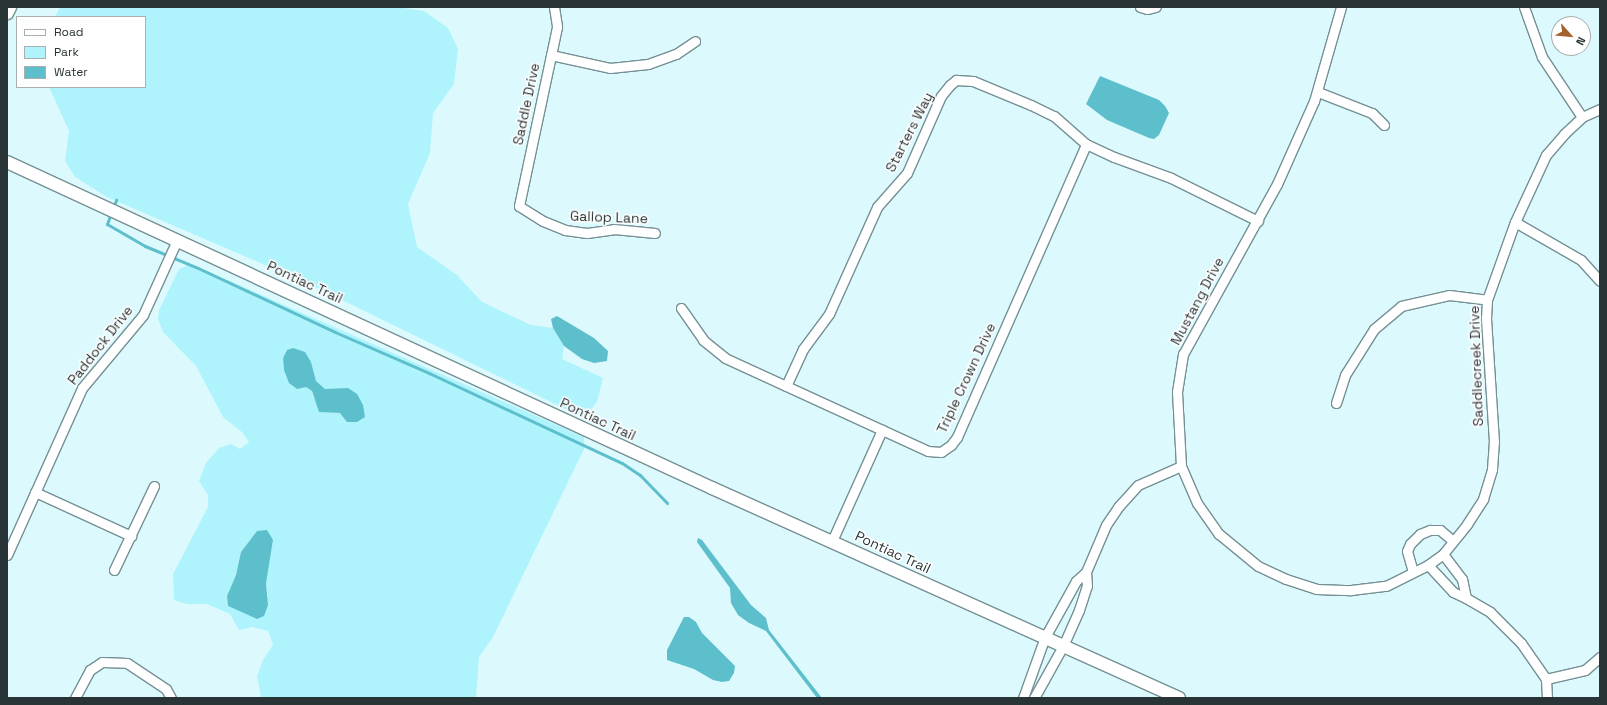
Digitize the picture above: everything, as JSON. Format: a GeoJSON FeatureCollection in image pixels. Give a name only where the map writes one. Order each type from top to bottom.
{"type":"FeatureCollection","features":[{"type":"Feature","properties":{"kind":"main road","name":"Pontiac Trail"},"geometry":{"type":"LineString","coordinates":[[7,162],[712,488],[1179,698]]}},
{"type":"Feature","properties":{"kind":"street"},"geometry":{"type":"LineString","coordinates":[[7,13],[10,7]]}},
{"type":"Feature","properties":{"kind":"street","name":"Saddle Drive"},"geometry":{"type":"LineString","coordinates":[[519,206],[556,27],[554,7]]}},
{"type":"Feature","properties":{"kind":"street"},"geometry":{"type":"LineString","coordinates":[[1140,7],[1147,9],[1156,7]]}},
{"type":"Feature","properties":{"kind":"street","name":"Mustang Drive"},"geometry":{"type":"LineString","coordinates":[[1341,7],[1318,92],[1277,184],[1258,221],[1222,281],[1183,354],[1177,392],[1181,466],[1197,503],[1219,534],[1258,566],[1286,579],[1316,589],[1351,590],[1386,586],[1428,565]]}},
{"type":"Feature","properties":{"kind":"street"},"geometry":{"type":"LineString","coordinates":[[1524,7],[1542,58],[1582,117]]}},
{"type":"Feature","properties":{"kind":"street"},"geometry":{"type":"LineString","coordinates":[[551,55],[610,68],[648,64],[676,54],[695,41]]}},
{"type":"Feature","properties":{"kind":"street","name":"Starters Way"},"geometry":{"type":"LineString","coordinates":[[786,386],[803,348],[829,314],[877,207],[906,173],[941,96],[956,80],[973,81],[1031,105],[1054,116],[1086,144],[1114,157],[1171,178],[1258,221]]}},
{"type":"Feature","properties":{"kind":"street"},"geometry":{"type":"LineString","coordinates":[[1318,92],[1372,113],[1384,125]]}},
{"type":"Feature","properties":{"kind":"street","name":"Saddlecreek Drive"},"geometry":{"type":"LineString","coordinates":[[1428,565],[1443,554],[1483,499],[1492,469],[1494,442],[1486,319],[1487,300],[1515,222],[1546,155],[1564,134],[1582,117],[1600,109]]}},
{"type":"Feature","properties":{"kind":"street","name":"Triple Crown Drive"},"geometry":{"type":"LineString","coordinates":[[681,308],[703,340],[713,350],[725,358],[882,430],[934,452],[941,452],[951,445],[960,430],[1086,144]]}},
{"type":"Feature","properties":{"kind":"street","name":"Gallop Lane"},"geometry":{"type":"LineString","coordinates":[[519,206],[543,221],[565,230],[587,233],[614,229],[655,233]]}},
{"type":"Feature","properties":{"kind":"street"},"geometry":{"type":"LineString","coordinates":[[1515,222],[1582,260],[1600,281]]}},
{"type":"Feature","properties":{"kind":"street","name":"Paddock Drive"},"geometry":{"type":"LineString","coordinates":[[7,555],[82,388],[143,315],[177,240]]}},
{"type":"Feature","properties":{"kind":"street"},"geometry":{"type":"LineString","coordinates":[[1336,403],[1345,375],[1374,329],[1401,306],[1449,295],[1487,300]]}},
{"type":"Feature","properties":{"kind":"street"},"geometry":{"type":"LineString","coordinates":[[832,541],[882,430]]}},
{"type":"Feature","properties":{"kind":"street"},"geometry":{"type":"LineString","coordinates":[[1023,698],[1045,638],[1076,581],[1086,572],[1106,525],[1119,506],[1138,485],[1181,466]]}},
{"type":"Feature","properties":{"kind":"street"},"geometry":{"type":"LineString","coordinates":[[114,570],[154,486]]}},
{"type":"Feature","properties":{"kind":"street"},"geometry":{"type":"LineString","coordinates":[[35,492],[131,536]]}},
{"type":"Feature","properties":{"kind":"street"},"geometry":{"type":"LineString","coordinates":[[1413,572],[1407,552],[1410,544],[1420,534],[1430,530],[1440,530],[1453,541]]}},
{"type":"Feature","properties":{"kind":"street"},"geometry":{"type":"LineString","coordinates":[[1443,554],[1462,579],[1466,598]]}},
{"type":"Feature","properties":{"kind":"street"},"geometry":{"type":"LineString","coordinates":[[1428,565],[1453,592],[1490,612],[1522,643],[1546,679],[1547,698]]}},
{"type":"Feature","properties":{"kind":"street"},"geometry":{"type":"LineString","coordinates":[[1034,698],[1063,646],[1087,586],[1086,572]]}},
{"type":"Feature","properties":{"kind":"street"},"geometry":{"type":"LineString","coordinates":[[1546,679],[1585,670],[1600,657]]}},
{"type":"Feature","properties":{"kind":"street"},"geometry":{"type":"LineString","coordinates":[[75,698],[90,670],[102,662],[127,663],[166,689],[171,698]]}},
{"type":"Feature","properties":{"kind":"green space"},"geometry":{"type":"Polygon","coordinates":[[[60,7],[397,7],[424,11],[448,28],[458,49],[454,84],[433,113],[430,153],[408,204],[417,247],[457,275],[482,302],[531,325],[553,328],[564,346],[562,359],[603,378],[597,402],[584,418],[307,283],[107,197],[75,177],[65,161],[69,131],[49,88],[146,88],[146,16],[56,16],[60,7]]]}},
{"type":"Feature","properties":{"kind":"green space"},"geometry":{"type":"Polygon","coordinates":[[[191,264],[584,437],[584,449],[493,637],[479,657],[476,698],[261,698],[257,676],[263,660],[273,645],[268,631],[253,627],[239,630],[230,614],[207,604],[187,604],[174,600],[173,574],[208,507],[208,495],[199,481],[206,463],[219,448],[231,444],[240,449],[249,442],[243,433],[223,417],[196,366],[163,332],[158,319],[159,310],[179,269],[191,264]],[[287,350],[283,358],[284,370],[312,391],[313,397],[329,412],[340,413],[335,389],[325,389],[316,381],[311,362],[287,350]],[[257,531],[241,552],[236,575],[227,596],[228,606],[257,619],[268,596],[266,583],[273,540],[257,531]]]}},
{"type":"Feature","properties":{"kind":"water"},"geometry":{"type":"Polygon","coordinates":[[[1100,76],[1159,100],[1165,106],[1169,113],[1159,135],[1154,139],[1149,138],[1107,120],[1086,104],[1100,76]]]}},
{"type":"Feature","properties":{"kind":"water"},"geometry":{"type":"Polygon","coordinates":[[[557,316],[594,338],[608,351],[607,361],[594,363],[582,359],[564,346],[553,328],[551,319],[557,316]]]}},
{"type":"Feature","properties":{"kind":"water"},"geometry":{"type":"Polygon","coordinates":[[[293,348],[305,352],[311,362],[316,381],[325,389],[348,388],[357,394],[363,405],[365,417],[357,422],[347,422],[340,413],[319,412],[312,391],[306,387],[297,389],[289,383],[284,370],[283,358],[287,350],[293,348]]]}},
{"type":"Feature","properties":{"kind":"water"},"geometry":{"type":"Polygon","coordinates":[[[267,530],[273,540],[266,583],[268,605],[264,616],[257,619],[228,606],[227,596],[236,575],[241,552],[257,531],[267,530]]]}},
{"type":"Feature","properties":{"kind":"water"},"geometry":{"type":"Polygon","coordinates":[[[698,538],[702,540],[751,605],[766,618],[769,630],[822,698],[817,698],[766,631],[749,623],[738,615],[731,603],[730,588],[697,542],[698,538]]]}},
{"type":"Feature","properties":{"kind":"water"},"geometry":{"type":"Polygon","coordinates":[[[684,617],[689,617],[696,622],[702,633],[735,666],[734,673],[729,681],[722,682],[713,680],[694,669],[667,660],[667,650],[684,617]]]}},
{"type":"Feature","properties":{"kind":"waterway"},"geometry":{"type":"LineString","coordinates":[[113,208],[116,200]]}},
{"type":"Feature","properties":{"kind":"waterway"},"geometry":{"type":"LineString","coordinates":[[111,213],[107,224],[145,246],[198,268],[335,332],[429,373],[622,463],[640,475],[667,503]]}}]}
